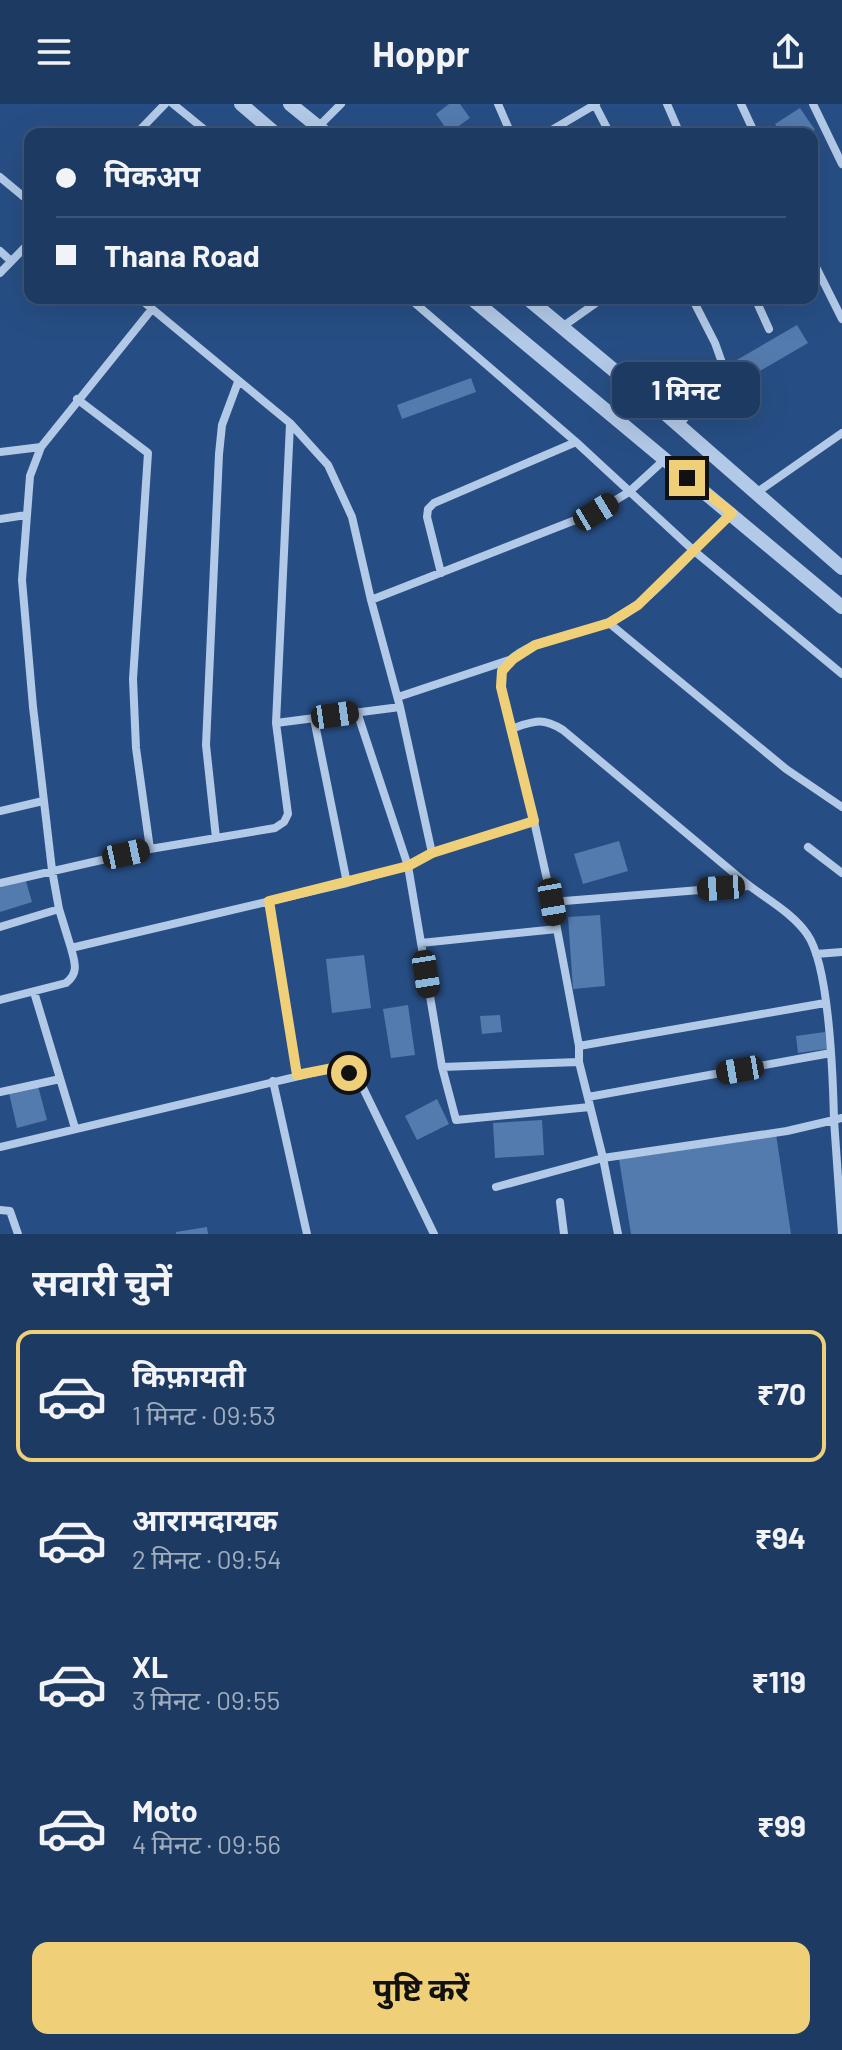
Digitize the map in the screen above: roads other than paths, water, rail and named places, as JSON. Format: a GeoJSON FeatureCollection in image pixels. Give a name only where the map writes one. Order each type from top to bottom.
{"type":"FeatureCollection","features":[{"type":"Feature","properties":{"kind":"street"},"geometry":{"type":"LineString","coordinates":[[142,128],[165,104]]}},
{"type":"Feature","properties":{"kind":"street"},"geometry":{"type":"LineString","coordinates":[[173,104],[203,128]]}},
{"type":"Feature","properties":{"kind":"street"},"geometry":{"type":"LineString","coordinates":[[241,104],[269,128]]}},
{"type":"Feature","properties":{"kind":"street"},"geometry":{"type":"LineString","coordinates":[[290,104],[320,128]]}},
{"type":"Feature","properties":{"kind":"street"},"geometry":{"type":"LineString","coordinates":[[323,128],[341,104]]}},
{"type":"Feature","properties":{"kind":"street"},"geometry":{"type":"LineString","coordinates":[[498,104],[508,128]]}},
{"type":"Feature","properties":{"kind":"street"},"geometry":{"type":"LineString","coordinates":[[555,128],[596,104],[607,128]]}},
{"type":"Feature","properties":{"kind":"street"},"geometry":{"type":"LineString","coordinates":[[667,104],[677,128]]}},
{"type":"Feature","properties":{"kind":"street"},"geometry":{"type":"LineString","coordinates":[[741,104],[752,128]]}},
{"type":"Feature","properties":{"kind":"street"},"geometry":{"type":"LineString","coordinates":[[813,104],[842,164]]}},
{"type":"Feature","properties":{"kind":"street"},"geometry":{"type":"LineString","coordinates":[[0,177],[24,197]]}},
{"type":"Feature","properties":{"kind":"street"},"geometry":{"type":"LineString","coordinates":[[0,273],[24,248]]}},
{"type":"Feature","properties":{"kind":"street"},"geometry":{"type":"LineString","coordinates":[[0,251],[11,261]]}},
{"type":"Feature","properties":{"kind":"street"},"geometry":{"type":"LineString","coordinates":[[818,272],[842,319]]}},
{"type":"Feature","properties":{"kind":"street"},"geometry":{"type":"LineString","coordinates":[[831,301],[842,296]]}},
{"type":"Feature","properties":{"kind":"street"},"geometry":{"type":"LineString","coordinates":[[146,304],[290,423],[328,465],[352,517],[399,702],[432,853]]}},
{"type":"Feature","properties":{"kind":"street"},"geometry":{"type":"LineString","coordinates":[[416,304],[576,442],[693,550],[842,674]]}},
{"type":"Feature","properties":{"kind":"street"},"geometry":{"type":"LineString","coordinates":[[478,304],[842,607]]}},
{"type":"Feature","properties":{"kind":"street"},"geometry":{"type":"LineString","coordinates":[[534,304],[679,425],[842,568]]}},
{"type":"Feature","properties":{"kind":"street"},"geometry":{"type":"LineString","coordinates":[[562,327],[595,304]]}},
{"type":"Feature","properties":{"kind":"street"},"geometry":{"type":"LineString","coordinates":[[679,425],[725,371],[695,304]]}},
{"type":"Feature","properties":{"kind":"street"},"geometry":{"type":"LineString","coordinates":[[758,304],[769,329]]}},
{"type":"Feature","properties":{"kind":"street"},"geometry":{"type":"LineString","coordinates":[[0,1000],[66,983],[73,977],[76,967],[59,909],[52,870],[22,580],[30,476],[41,447],[152,309]]}},
{"type":"Feature","properties":{"kind":"street"},"geometry":{"type":"LineString","coordinates":[[216,838],[206,745],[219,454],[222,425],[238,382]]}},
{"type":"Feature","properties":{"kind":"street"},"geometry":{"type":"LineString","coordinates":[[77,399],[148,453],[133,679],[136,748],[150,849]]}},
{"type":"Feature","properties":{"kind":"street"},"geometry":{"type":"LineString","coordinates":[[0,883],[150,849],[275,828],[284,822],[288,814],[276,723],[290,423]]}},
{"type":"Feature","properties":{"kind":"street"},"geometry":{"type":"LineString","coordinates":[[756,493],[842,433]]}},
{"type":"Feature","properties":{"kind":"street"},"geometry":{"type":"LineString","coordinates":[[441,573],[427,517],[428,509],[434,503],[576,442]]}},
{"type":"Feature","properties":{"kind":"street"},"geometry":{"type":"LineString","coordinates":[[0,452],[41,447]]}},
{"type":"Feature","properties":{"kind":"street"},"geometry":{"type":"LineString","coordinates":[[371,600],[596,512],[629,492],[664,460]]}},
{"type":"Feature","properties":{"kind":"street"},"geometry":{"type":"LineString","coordinates":[[276,723],[357,712],[399,702],[513,659],[535,645],[609,623],[638,605],[732,513]]}},
{"type":"Feature","properties":{"kind":"street"},"geometry":{"type":"LineString","coordinates":[[0,519],[26,515]]}},
{"type":"Feature","properties":{"kind":"street"},"geometry":{"type":"LineString","coordinates":[[609,623],[786,769],[842,807]]}},
{"type":"Feature","properties":{"kind":"street"},"geometry":{"type":"LineString","coordinates":[[513,659],[502,671],[501,687],[552,902],[579,1046],[579,1062],[618,1234]]}},
{"type":"Feature","properties":{"kind":"street"},"geometry":{"type":"LineString","coordinates":[[357,712],[408,866],[442,1067],[456,1120],[589,1102],[831,1053]]}},
{"type":"Feature","properties":{"kind":"street"},"geometry":{"type":"LineString","coordinates":[[314,719],[347,883]]}},
{"type":"Feature","properties":{"kind":"street"},"geometry":{"type":"LineString","coordinates":[[511,729],[548,721],[563,730],[808,934],[816,954],[831,1053],[838,1119],[842,1234]]}},
{"type":"Feature","properties":{"kind":"street"},"geometry":{"type":"LineString","coordinates":[[0,811],[43,801]]}},
{"type":"Feature","properties":{"kind":"street"},"geometry":{"type":"LineString","coordinates":[[71,948],[347,883],[408,866],[432,853],[534,821]]}},
{"type":"Feature","properties":{"kind":"street"},"geometry":{"type":"LineString","coordinates":[[808,847],[842,873]]}},
{"type":"Feature","properties":{"kind":"street"},"geometry":{"type":"LineString","coordinates":[[552,902],[749,886]]}},
{"type":"Feature","properties":{"kind":"street"},"geometry":{"type":"LineString","coordinates":[[269,901],[297,1075]]}},
{"type":"Feature","properties":{"kind":"street"},"geometry":{"type":"LineString","coordinates":[[0,927],[59,909]]}},
{"type":"Feature","properties":{"kind":"street"},"geometry":{"type":"LineString","coordinates":[[421,943],[557,929]]}},
{"type":"Feature","properties":{"kind":"street"},"geometry":{"type":"LineString","coordinates":[[816,954],[842,952]]}},
{"type":"Feature","properties":{"kind":"street"},"geometry":{"type":"LineString","coordinates":[[34,992],[75,1128]]}},
{"type":"Feature","properties":{"kind":"street"},"geometry":{"type":"LineString","coordinates":[[579,1046],[825,1003]]}},
{"type":"Feature","properties":{"kind":"street"},"geometry":{"type":"LineString","coordinates":[[442,1067],[579,1062]]}},
{"type":"Feature","properties":{"kind":"street"},"geometry":{"type":"LineString","coordinates":[[0,1147],[333,1068],[349,1073],[363,1088],[434,1234]]}},
{"type":"Feature","properties":{"kind":"street"},"geometry":{"type":"LineString","coordinates":[[0,1092],[60,1079]]}},
{"type":"Feature","properties":{"kind":"street"},"geometry":{"type":"LineString","coordinates":[[273,1081],[307,1234]]}},
{"type":"Feature","properties":{"kind":"street"},"geometry":{"type":"LineString","coordinates":[[496,1187],[603,1158],[787,1131],[838,1119]]}},
{"type":"Feature","properties":{"kind":"street"},"geometry":{"type":"LineString","coordinates":[[560,1202],[564,1234]]}},
{"type":"Feature","properties":{"kind":"street"},"geometry":{"type":"LineString","coordinates":[[0,1210],[10,1211],[18,1234]]}}]}
